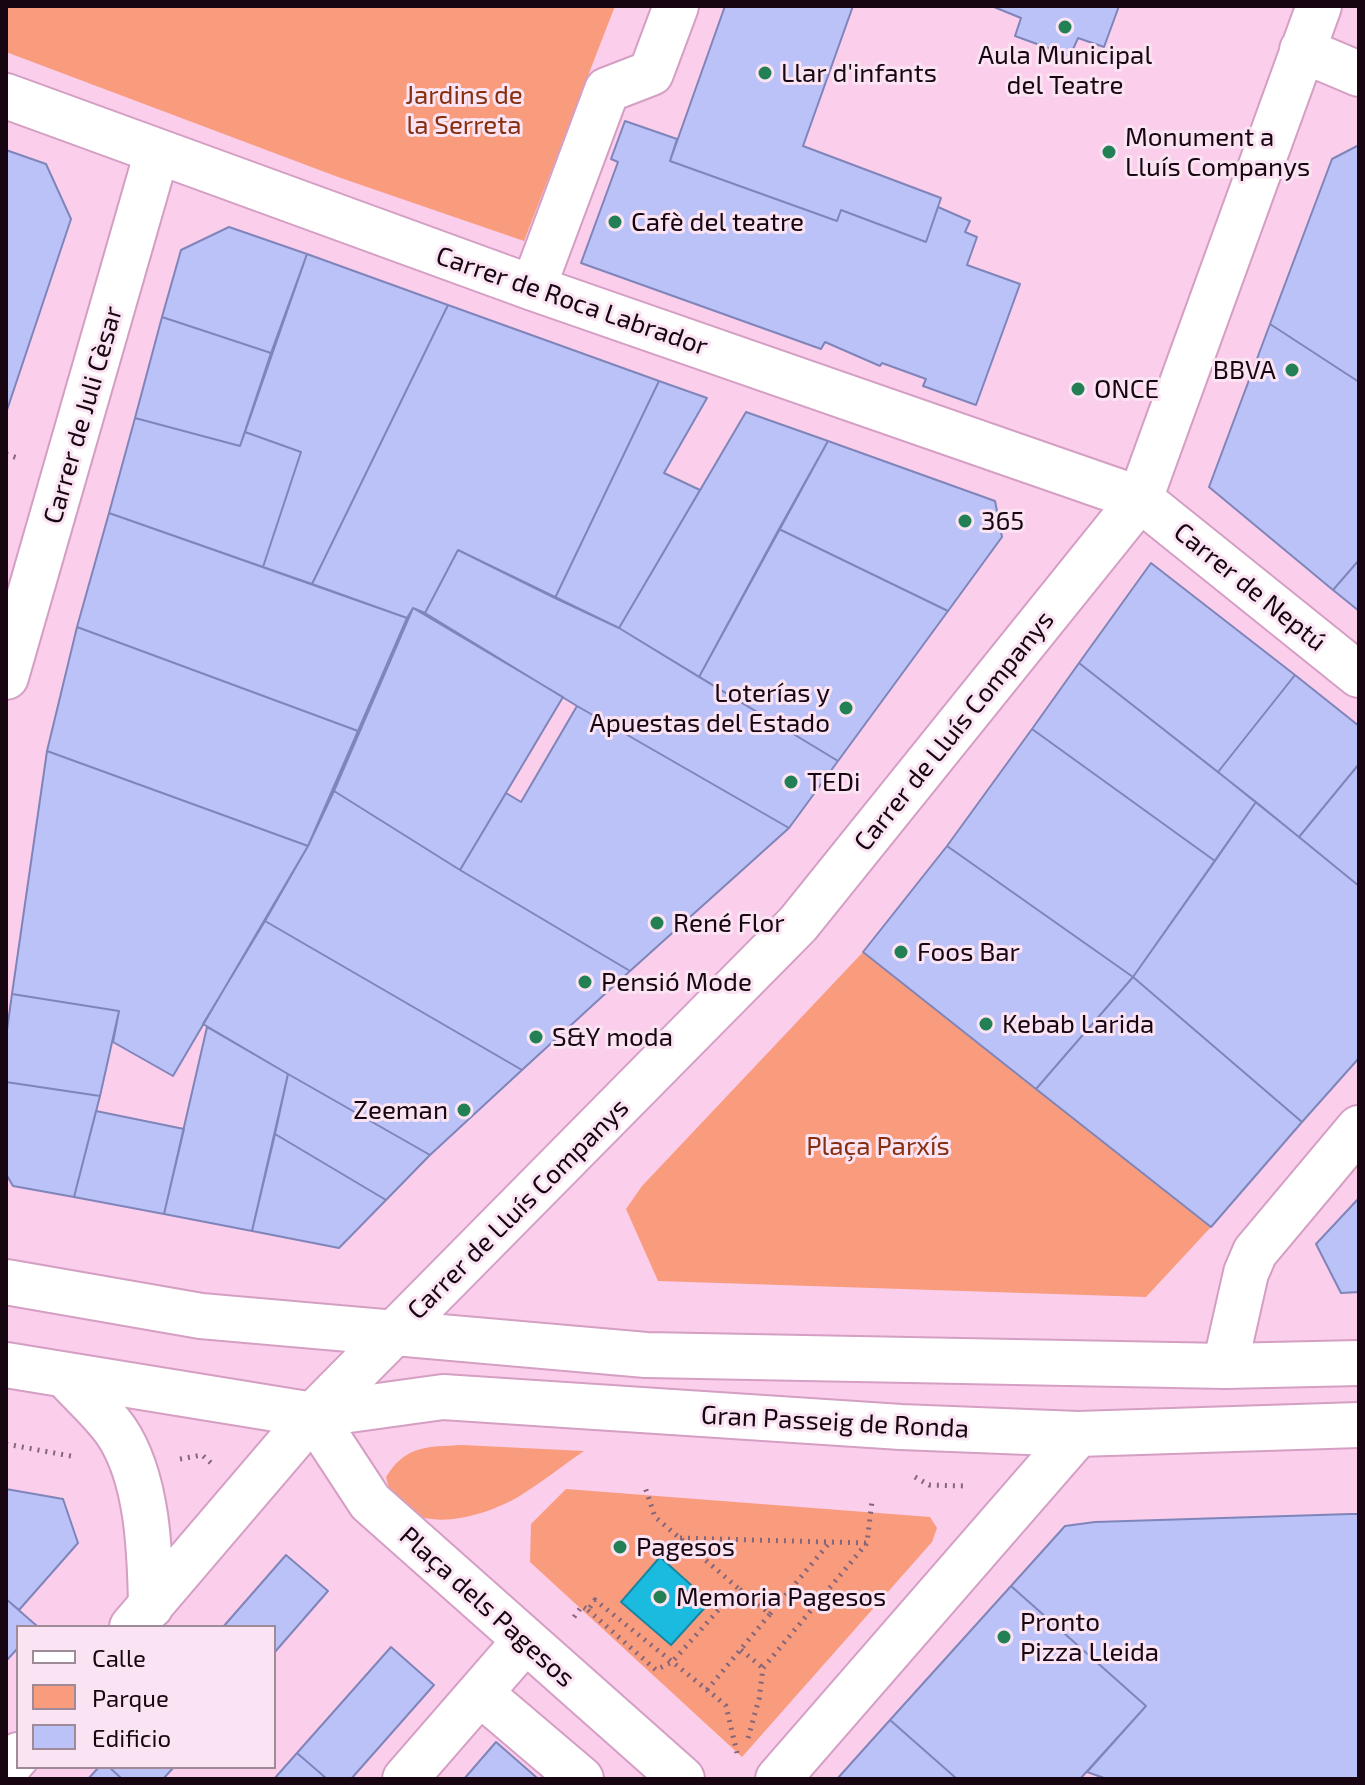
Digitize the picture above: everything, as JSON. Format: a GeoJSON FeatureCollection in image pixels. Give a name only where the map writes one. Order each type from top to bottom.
{"type":"FeatureCollection","features":[{"type":"Feature","properties":{"kind":"street"},"geometry":{"type":"LineString","coordinates":[[533,288],[607,90],[651,73],[676,6]]}},
{"type":"Feature","properties":{"kind":"street","name":"Carrer de Lluís Companys"},"geometry":{"type":"LineString","coordinates":[[396,1333],[798,924],[1140,499],[1319,6]]}},
{"type":"Feature","properties":{"kind":"street"},"geometry":{"type":"LineString","coordinates":[[1302,50],[1359,74]]}},
{"type":"Feature","properties":{"kind":"street","name":"Carrer de Roca Labrador"},"geometry":{"type":"LineString","coordinates":[[6,96],[533,288],[1140,499]]}},
{"type":"Feature","properties":{"kind":"street","name":"Carrer de Juli Cèsar"},"geometry":{"type":"LineString","coordinates":[[6,677],[157,152]]}},
{"type":"Feature","properties":{"kind":"street","name":"Carrer de Neptú"},"geometry":{"type":"LineString","coordinates":[[1140,499],[1359,675]]}},
{"type":"Feature","properties":{"kind":"street"},"geometry":{"type":"LineString","coordinates":[[1225,1366],[1246,1273],[1255,1252],[1359,1128]]}},
{"type":"Feature","properties":{"kind":"street"},"geometry":{"type":"LineString","coordinates":[[6,1282],[201,1316],[646,1355],[1225,1366],[1359,1363]]}},
{"type":"Feature","properties":{"kind":"street"},"geometry":{"type":"LineString","coordinates":[[142,1617],[313,1415],[396,1333]]}},
{"type":"Feature","properties":{"kind":"street","name":"Gran Passeig de Ronda"},"geometry":{"type":"LineString","coordinates":[[6,1365],[313,1415],[443,1397],[901,1427],[1078,1434],[1359,1425]]}},
{"type":"Feature","properties":{"kind":"street"},"geometry":{"type":"LineString","coordinates":[[66,1376],[117,1432],[144,1505],[142,1617]]}},
{"type":"Feature","properties":{"kind":"street","name":"Plaça dels Pagesos"},"geometry":{"type":"LineString","coordinates":[[313,1415],[370,1502],[524,1642],[682,1779]]}},
{"type":"Feature","properties":{"kind":"street"},"geometry":{"type":"LineString","coordinates":[[778,1779],[1078,1434]]}},
{"type":"Feature","properties":{"kind":"street"},"geometry":{"type":"LineString","coordinates":[[405,1779],[524,1642]]}},
{"type":"Feature","properties":{"kind":"street"},"geometry":{"type":"LineString","coordinates":[[481,1694],[581,1779]]}},
{"type":"Feature","properties":{"kind":"path"},"geometry":{"type":"LineString","coordinates":[[644,1484],[655,1517],[770,1614]]}},
{"type":"Feature","properties":{"kind":"path"},"geometry":{"type":"LineString","coordinates":[[588,1610],[595,1600],[726,1706],[740,1766],[759,1699],[763,1668],[867,1543],[872,1501]]}},
{"type":"Feature","properties":{"kind":"path"},"geometry":{"type":"LineString","coordinates":[[679,1538],[867,1543]]}},
{"type":"Feature","properties":{"kind":"path"},"geometry":{"type":"LineString","coordinates":[[707,1690],[830,1542]]}},
{"type":"Feature","properties":{"kind":"path"},"geometry":{"type":"LineString","coordinates":[[574,1617],[582,1606],[656,1670],[672,1662],[738,1588]]}},
{"type":"Feature","properties":{"kind":"path"},"geometry":{"type":"LineString","coordinates":[[741,1650],[763,1668]]}},
{"type":"Feature","properties":{"kind":"green space","name":"Jardins de la Serreta"},"geometry":{"type":"Polygon","coordinates":[[[6,6],[615,6],[524,241],[338,177],[6,52],[6,6]]]}},
{"type":"Feature","properties":{"kind":"green space","name":"Plaça Parxís"},"geometry":{"type":"Polygon","coordinates":[[[863,952],[1211,1227],[1146,1297],[658,1281],[626,1209],[642,1186],[863,952]]]}},
{"type":"Feature","properties":{"kind":"green space"},"geometry":{"type":"Polygon","coordinates":[[[462,1445],[584,1451],[518,1497],[481,1513],[441,1520],[406,1510],[394,1497],[386,1477],[394,1467],[401,1459],[418,1450],[462,1445]]]}},
{"type":"Feature","properties":{"kind":"green space"},"geometry":{"type":"Polygon","coordinates":[[[566,1489],[930,1517],[937,1528],[932,1542],[742,1757],[530,1562],[531,1524],[566,1489]]]}},
{"type":"Feature","properties":{"kind":"water"},"geometry":{"type":"Polygon","coordinates":[[[660,1557],[710,1602],[671,1645],[621,1602],[660,1557]]]}},
{"type":"Feature","properties":{"kind":"building","name":"Llar d'infants"},"geometry":{"type":"Polygon","coordinates":[[[725,6],[853,6],[803,146],[941,198],[926,242],[841,210],[837,221],[670,161],[725,6]]]}},
{"type":"Feature","properties":{"kind":"building","name":"Aula Municipal del Teatre"},"geometry":{"type":"Polygon","coordinates":[[[1119,6],[1104,47],[1078,38],[1070,56],[1015,36],[1021,18],[994,7],[1119,6]]]}},
{"type":"Feature","properties":{"kind":"building"},"geometry":{"type":"Polygon","coordinates":[[[625,121],[677,139],[670,161],[837,221],[841,210],[926,242],[938,207],[970,221],[965,232],[977,237],[967,265],[1020,284],[976,405],[923,386],[926,379],[882,363],[880,366],[825,342],[821,349],[581,263],[618,162],[611,159],[625,121]]]}},
{"type":"Feature","properties":{"kind":"building"},"geometry":{"type":"Polygon","coordinates":[[[1359,145],[1359,382],[1270,324],[1332,159],[1359,145]]]}},
{"type":"Feature","properties":{"kind":"building"},"geometry":{"type":"Polygon","coordinates":[[[6,150],[46,164],[71,219],[6,413],[6,150]]]}},
{"type":"Feature","properties":{"kind":"building"},"geometry":{"type":"Polygon","coordinates":[[[229,227],[307,254],[271,353],[162,317],[181,250],[229,227]]]}},
{"type":"Feature","properties":{"kind":"building"},"geometry":{"type":"Polygon","coordinates":[[[307,254],[448,305],[312,584],[263,567],[301,452],[245,432],[307,254]]]}},
{"type":"Feature","properties":{"kind":"building"},"geometry":{"type":"Polygon","coordinates":[[[448,305],[659,381],[555,598],[458,550],[425,613],[413,608],[407,618],[312,584],[448,305]]]}},
{"type":"Feature","properties":{"kind":"building"},"geometry":{"type":"Polygon","coordinates":[[[162,317],[271,353],[240,446],[135,418],[162,317]]]}},
{"type":"Feature","properties":{"kind":"building"},"geometry":{"type":"Polygon","coordinates":[[[1270,324],[1359,382],[1359,560],[1333,590],[1209,487],[1270,324]]]}},
{"type":"Feature","properties":{"kind":"building"},"geometry":{"type":"Polygon","coordinates":[[[659,381],[707,398],[664,473],[700,490],[619,628],[555,598],[659,381]]]}},
{"type":"Feature","properties":{"kind":"building"},"geometry":{"type":"Polygon","coordinates":[[[746,412],[828,441],[699,677],[619,628],[746,412]]]}},
{"type":"Feature","properties":{"kind":"building"},"geometry":{"type":"Polygon","coordinates":[[[135,418],[240,446],[245,432],[301,452],[263,567],[109,513],[135,418]]]}},
{"type":"Feature","properties":{"kind":"building"},"geometry":{"type":"Polygon","coordinates":[[[828,441],[995,501],[1002,537],[948,611],[779,529],[828,441]]]}},
{"type":"Feature","properties":{"kind":"building"},"geometry":{"type":"Polygon","coordinates":[[[109,513],[407,618],[358,731],[77,627],[109,513]]]}},
{"type":"Feature","properties":{"kind":"building"},"geometry":{"type":"Polygon","coordinates":[[[779,529],[948,611],[838,761],[699,677],[779,529]]]}},
{"type":"Feature","properties":{"kind":"building"},"geometry":{"type":"Polygon","coordinates":[[[458,550],[619,628],[838,761],[789,828],[577,706],[425,613],[458,550]]]}},
{"type":"Feature","properties":{"kind":"building"},"geometry":{"type":"Polygon","coordinates":[[[1359,560],[1359,611],[1333,590],[1359,560]]]}},
{"type":"Feature","properties":{"kind":"building"},"geometry":{"type":"Polygon","coordinates":[[[1151,563],[1295,675],[1218,772],[1079,663],[1151,563]]]}},
{"type":"Feature","properties":{"kind":"building"},"geometry":{"type":"Polygon","coordinates":[[[413,608],[563,697],[460,870],[334,791],[413,608]]]}},
{"type":"Feature","properties":{"kind":"building"},"geometry":{"type":"Polygon","coordinates":[[[77,627],[358,731],[308,846],[47,751],[77,627]]]}},
{"type":"Feature","properties":{"kind":"building"},"geometry":{"type":"Polygon","coordinates":[[[1079,663],[1256,802],[1215,861],[1032,729],[1079,663]]]}},
{"type":"Feature","properties":{"kind":"building"},"geometry":{"type":"Polygon","coordinates":[[[1295,675],[1359,726],[1359,764],[1299,837],[1218,772],[1295,675]]]}},
{"type":"Feature","properties":{"kind":"building"},"geometry":{"type":"Polygon","coordinates":[[[577,706],[789,828],[630,971],[460,870],[506,793],[521,802],[577,706]]]}},
{"type":"Feature","properties":{"kind":"building"},"geometry":{"type":"Polygon","coordinates":[[[1032,729],[1215,861],[1133,977],[947,846],[1032,729]]]}},
{"type":"Feature","properties":{"kind":"building"},"geometry":{"type":"Polygon","coordinates":[[[47,751],[308,846],[173,1076],[113,1042],[119,1011],[12,994],[47,751]]]}},
{"type":"Feature","properties":{"kind":"building"},"geometry":{"type":"Polygon","coordinates":[[[1359,764],[1359,886],[1299,837],[1359,764]]]}},
{"type":"Feature","properties":{"kind":"building"},"geometry":{"type":"Polygon","coordinates":[[[334,791],[630,971],[522,1070],[265,921],[308,846],[334,791]]]}},
{"type":"Feature","properties":{"kind":"building"},"geometry":{"type":"Polygon","coordinates":[[[1256,802],[1359,886],[1359,1058],[1302,1122],[1133,977],[1256,802]]]}},
{"type":"Feature","properties":{"kind":"building"},"geometry":{"type":"Polygon","coordinates":[[[947,846],[1133,977],[1036,1089],[863,952],[947,846]]]}},
{"type":"Feature","properties":{"kind":"building"},"geometry":{"type":"Polygon","coordinates":[[[265,921],[522,1070],[430,1155],[288,1074],[203,1024],[265,921]]]}},
{"type":"Feature","properties":{"kind":"building"},"geometry":{"type":"Polygon","coordinates":[[[1133,977],[1302,1122],[1211,1227],[1036,1089],[1133,977]]]}},
{"type":"Feature","properties":{"kind":"building"},"geometry":{"type":"Polygon","coordinates":[[[12,994],[119,1011],[100,1096],[6,1082],[6,1037],[12,994]]]}},
{"type":"Feature","properties":{"kind":"building"},"geometry":{"type":"Polygon","coordinates":[[[207,1027],[288,1074],[252,1231],[164,1214],[207,1027]]]}},
{"type":"Feature","properties":{"kind":"building"},"geometry":{"type":"Polygon","coordinates":[[[288,1074],[430,1155],[386,1200],[275,1134],[288,1074]]]}},
{"type":"Feature","properties":{"kind":"building"},"geometry":{"type":"Polygon","coordinates":[[[6,1082],[100,1096],[74,1197],[13,1186],[6,1174],[6,1082]]]}},
{"type":"Feature","properties":{"kind":"building"},"geometry":{"type":"Polygon","coordinates":[[[96,1111],[184,1129],[164,1214],[74,1197],[96,1111]]]}},
{"type":"Feature","properties":{"kind":"building"},"geometry":{"type":"Polygon","coordinates":[[[275,1134],[386,1200],[339,1248],[252,1231],[275,1134]]]}},
{"type":"Feature","properties":{"kind":"building"},"geometry":{"type":"Polygon","coordinates":[[[1359,1198],[1359,1292],[1341,1293],[1316,1244],[1359,1198]]]}},
{"type":"Feature","properties":{"kind":"building"},"geometry":{"type":"Polygon","coordinates":[[[6,1489],[63,1499],[78,1543],[19,1610],[6,1599],[6,1489]]]}},
{"type":"Feature","properties":{"kind":"building"},"geometry":{"type":"Polygon","coordinates":[[[1359,1514],[1359,1779],[1107,1779],[1087,1772],[1146,1706],[1011,1586],[1065,1526],[1095,1522],[1359,1514]]]}},
{"type":"Feature","properties":{"kind":"building"},"geometry":{"type":"Polygon","coordinates":[[[286,1555],[328,1591],[276,1651],[276,1625],[225,1625],[286,1555]]]}},
{"type":"Feature","properties":{"kind":"building"},"geometry":{"type":"Polygon","coordinates":[[[1011,1586],[1146,1706],[1080,1779],[957,1779],[890,1720],[1011,1586]]]}},
{"type":"Feature","properties":{"kind":"building"},"geometry":{"type":"Polygon","coordinates":[[[6,1599],[36,1625],[16,1625],[16,1650],[6,1661],[6,1599]]]}},
{"type":"Feature","properties":{"kind":"building"},"geometry":{"type":"Polygon","coordinates":[[[391,1647],[434,1685],[351,1779],[327,1779],[297,1753],[391,1647]]]}},
{"type":"Feature","properties":{"kind":"building"},"geometry":{"type":"Polygon","coordinates":[[[890,1720],[957,1779],[837,1779],[890,1720]]]}},
{"type":"Feature","properties":{"kind":"building"},"geometry":{"type":"Polygon","coordinates":[[[496,1742],[536,1777],[464,1779],[496,1742]]]}},
{"type":"Feature","properties":{"kind":"building"},"geometry":{"type":"Polygon","coordinates":[[[297,1753],[327,1779],[274,1779],[297,1753]]]}},
{"type":"Feature","properties":{"kind":"building"},"geometry":{"type":"Polygon","coordinates":[[[97,1769],[111,1769],[122,1779],[88,1779],[97,1769]]]}},
{"type":"Feature","properties":{"kind":"building"},"geometry":{"type":"Polygon","coordinates":[[[111,1769],[172,1769],[163,1779],[122,1779],[111,1769]]]}},
{"type":"Feature","properties":{"kind":"place","name":"Aula Municipal del Teatre"},"geometry":{"type":"Point","coordinates":[1065,27]}},
{"type":"Feature","properties":{"kind":"place","name":"Llar d'infants"},"geometry":{"type":"Point","coordinates":[765,73]}},
{"type":"Feature","properties":{"kind":"place","name":"Monument a Lluís Companys"},"geometry":{"type":"Point","coordinates":[1109,152]}},
{"type":"Feature","properties":{"kind":"place","name":"Cafè del teatre"},"geometry":{"type":"Point","coordinates":[615,222]}},
{"type":"Feature","properties":{"kind":"place","name":"BBVA"},"geometry":{"type":"Point","coordinates":[1292,370]}},
{"type":"Feature","properties":{"kind":"place","name":"ONCE"},"geometry":{"type":"Point","coordinates":[1078,389]}},
{"type":"Feature","properties":{"kind":"place","name":"365"},"geometry":{"type":"Point","coordinates":[965,521]}},
{"type":"Feature","properties":{"kind":"place","name":"Loterías y Apuestas del Estado"},"geometry":{"type":"Point","coordinates":[846,708]}},
{"type":"Feature","properties":{"kind":"place","name":"TEDi"},"geometry":{"type":"Point","coordinates":[791,782]}},
{"type":"Feature","properties":{"kind":"place","name":"René Flor"},"geometry":{"type":"Point","coordinates":[657,923]}},
{"type":"Feature","properties":{"kind":"place","name":"Foos Bar"},"geometry":{"type":"Point","coordinates":[901,952]}},
{"type":"Feature","properties":{"kind":"place","name":"Pensió Mode"},"geometry":{"type":"Point","coordinates":[585,982]}},
{"type":"Feature","properties":{"kind":"place","name":"Kebab Larida"},"geometry":{"type":"Point","coordinates":[986,1024]}},
{"type":"Feature","properties":{"kind":"place","name":"S&Y moda"},"geometry":{"type":"Point","coordinates":[536,1037]}},
{"type":"Feature","properties":{"kind":"place","name":"Zeeman"},"geometry":{"type":"Point","coordinates":[464,1110]}},
{"type":"Feature","properties":{"kind":"place","name":"Pagesos"},"geometry":{"type":"Point","coordinates":[620,1547]}},
{"type":"Feature","properties":{"kind":"place","name":"Memoria Pagesos"},"geometry":{"type":"Point","coordinates":[660,1597]}},
{"type":"Feature","properties":{"kind":"place","name":"Pronto Pizza Lleida"},"geometry":{"type":"Point","coordinates":[1004,1637]}}]}
